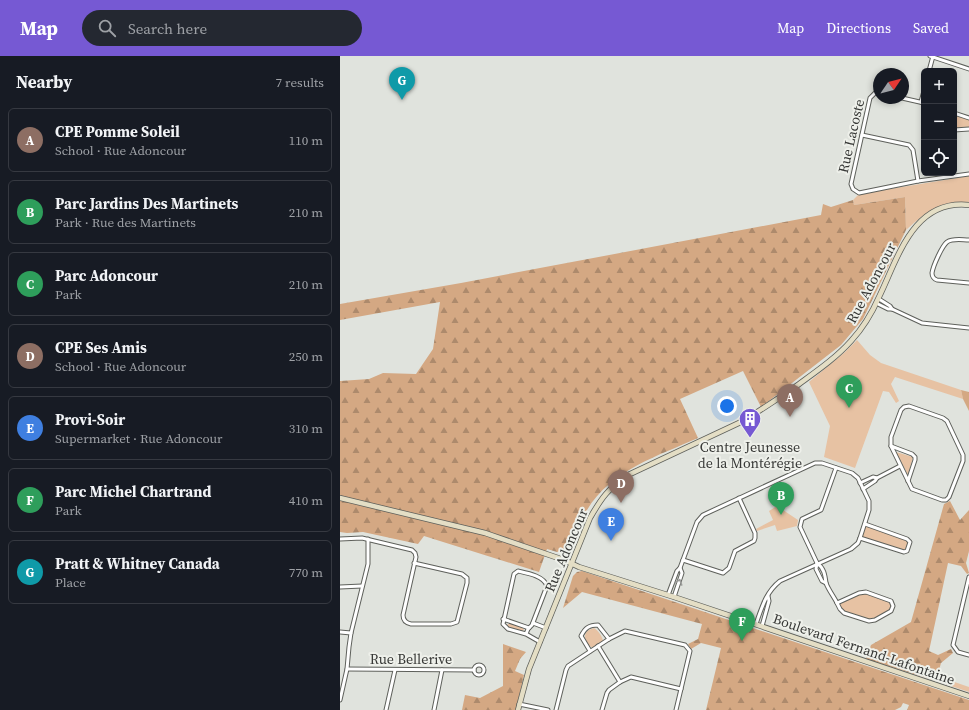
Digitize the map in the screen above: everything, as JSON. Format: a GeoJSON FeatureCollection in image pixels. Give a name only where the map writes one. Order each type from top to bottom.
{"type":"FeatureCollection","features":[{"type":"Feature","properties":{"kind":"street"},"geometry":{"type":"LineString","coordinates":[[930,68],[932,56],[969,69]]}},
{"type":"Feature","properties":{"kind":"street","name":"Rue Lacoste"},"geometry":{"type":"LineString","coordinates":[[873,95],[870,98],[851,184],[853,190],[859,193],[918,181]]}},
{"type":"Feature","properties":{"kind":"street"},"geometry":{"type":"LineString","coordinates":[[909,100],[921,103]]}},
{"type":"Feature","properties":{"kind":"street"},"geometry":{"type":"LineString","coordinates":[[957,114],[969,118]]}},
{"type":"Feature","properties":{"kind":"street"},"geometry":{"type":"LineString","coordinates":[[957,130],[969,129]]}},
{"type":"Feature","properties":{"kind":"street"},"geometry":{"type":"LineString","coordinates":[[862,135],[908,145],[913,150],[918,181],[969,174]]}},
{"type":"Feature","properties":{"kind":"street","name":"Rue Adoncour"},"geometry":{"type":"LineString","coordinates":[[518,710],[527,676],[571,563],[590,518],[599,501],[612,486],[628,475],[741,422],[757,413],[814,373],[844,348],[863,326],[878,301],[908,236],[916,225],[936,210],[947,206],[960,204],[969,206]]}},
{"type":"Feature","properties":{"kind":"street"},"geometry":{"type":"LineString","coordinates":[[969,240],[952,240],[947,242],[942,248],[932,273],[933,278],[937,280],[969,283]]}},
{"type":"Feature","properties":{"kind":"street"},"geometry":{"type":"LineString","coordinates":[[878,301],[922,324],[969,328]]}},
{"type":"Feature","properties":{"kind":"street"},"geometry":{"type":"LineString","coordinates":[[909,406],[943,418],[950,425],[963,455],[963,461],[949,497],[946,500],[942,500],[912,489],[891,446],[891,437],[901,410],[904,407],[909,406]]}},
{"type":"Feature","properties":{"kind":"street"},"geometry":{"type":"LineString","coordinates":[[891,446],[912,454],[915,457],[908,482]]}},
{"type":"Feature","properties":{"kind":"street"},"geometry":{"type":"LineString","coordinates":[[668,595],[700,517],[815,463],[822,463],[852,473],[858,478],[869,501],[869,510],[858,543],[851,548],[780,581],[772,588],[765,599],[756,624]]}},
{"type":"Feature","properties":{"kind":"street"},"geometry":{"type":"LineString","coordinates":[[863,489],[877,478],[900,466]]}},
{"type":"Feature","properties":{"kind":"street"},"geometry":{"type":"LineString","coordinates":[[826,583],[827,578],[821,566],[817,563],[800,527],[802,519],[822,510],[836,468]]}},
{"type":"Feature","properties":{"kind":"street"},"geometry":{"type":"LineString","coordinates":[[860,483],[873,477],[877,478]]}},
{"type":"Feature","properties":{"kind":"street","name":"Boulevard Fernand-Lafontaine"},"geometry":{"type":"LineString","coordinates":[[340,498],[481,532],[579,567],[756,624],[969,696]]}},
{"type":"Feature","properties":{"kind":"street"},"geometry":{"type":"LineString","coordinates":[[683,560],[723,573],[729,568],[735,551],[754,542],[755,533],[739,498]]}},
{"type":"Feature","properties":{"kind":"street"},"geometry":{"type":"LineString","coordinates":[[860,538],[904,552],[907,551],[910,542],[907,539],[865,524]]}},
{"type":"Feature","properties":{"kind":"street"},"geometry":{"type":"LineString","coordinates":[[340,540],[359,538],[368,539],[412,550],[416,554],[414,563],[403,615],[405,621],[411,624],[451,624],[457,622],[467,585],[465,577],[462,574],[414,563]]}},
{"type":"Feature","properties":{"kind":"street"},"geometry":{"type":"LineString","coordinates":[[340,700],[347,669],[351,633],[368,562],[368,539]]}},
{"type":"Feature","properties":{"kind":"street"},"geometry":{"type":"LineString","coordinates":[[817,563],[816,569],[822,581],[826,583],[840,609],[844,613],[869,621],[875,620],[891,611],[893,606],[891,601],[866,592],[859,593],[837,603]]}},
{"type":"Feature","properties":{"kind":"street"},"geometry":{"type":"LineString","coordinates":[[674,597],[682,573],[680,568]]}},
{"type":"Feature","properties":{"kind":"street"},"geometry":{"type":"LineString","coordinates":[[526,634],[533,623],[546,589],[546,583],[542,579],[519,571],[514,574],[503,624],[506,628],[526,634],[540,642]]}},
{"type":"Feature","properties":{"kind":"street"},"geometry":{"type":"LineString","coordinates":[[969,577],[953,645],[958,652],[969,655]]}},
{"type":"Feature","properties":{"kind":"street"},"geometry":{"type":"LineString","coordinates":[[340,587],[362,586]]}},
{"type":"Feature","properties":{"kind":"street"},"geometry":{"type":"LineString","coordinates":[[762,626],[769,602],[768,596]]}},
{"type":"Feature","properties":{"kind":"street"},"geometry":{"type":"LineString","coordinates":[[504,619],[529,628]]}},
{"type":"Feature","properties":{"kind":"street"},"geometry":{"type":"LineString","coordinates":[[533,623],[546,628]]}},
{"type":"Feature","properties":{"kind":"street"},"geometry":{"type":"LineString","coordinates":[[590,651],[581,636],[584,630],[591,625],[598,625],[609,639]]}},
{"type":"Feature","properties":{"kind":"street"},"geometry":{"type":"LineString","coordinates":[[556,710],[568,666],[609,639],[621,632],[627,631],[685,645],[690,651],[676,710]]}},
{"type":"Feature","properties":{"kind":"street"},"geometry":{"type":"LineString","coordinates":[[340,632],[351,633]]}},
{"type":"Feature","properties":{"kind":"street"},"geometry":{"type":"LineString","coordinates":[[598,646],[620,682]]}},
{"type":"Feature","properties":{"kind":"street","name":"Rue Bellerive"},"geometry":{"type":"LineString","coordinates":[[347,669],[474,670]]}},
{"type":"Feature","properties":{"kind":"street"},"geometry":{"type":"LineString","coordinates":[[386,710],[394,670]]}},
{"type":"Feature","properties":{"kind":"street"},"geometry":{"type":"LineString","coordinates":[[434,710],[442,670]]}},
{"type":"Feature","properties":{"kind":"street"},"geometry":{"type":"LineString","coordinates":[[602,710],[607,693],[627,678],[636,677],[681,689]]}},
{"type":"Feature","properties":{"kind":"street"},"geometry":{"type":"LineString","coordinates":[[519,704],[548,710]]}},
{"type":"Feature","properties":{"kind":"shaded area"},"geometry":{"type":"Polygon","coordinates":[[[957,114],[969,118],[969,129],[957,130],[957,114]]]}},
{"type":"Feature","properties":{"kind":"shaded area"},"geometry":{"type":"Polygon","coordinates":[[[969,176],[969,204],[941,206],[927,213],[906,230],[905,197],[854,205],[853,200],[859,194],[969,176]]]}},
{"type":"Feature","properties":{"kind":"shaded area"},"geometry":{"type":"Polygon","coordinates":[[[857,340],[870,355],[881,363],[961,390],[963,399],[895,377],[891,384],[899,401],[896,403],[889,392],[883,391],[855,468],[824,457],[830,426],[809,382],[857,340]]]}},
{"type":"Feature","properties":{"kind":"shaded area"},"geometry":{"type":"Polygon","coordinates":[[[896,452],[913,457],[908,475],[896,452]]]}},
{"type":"Feature","properties":{"kind":"shaded area"},"geometry":{"type":"Polygon","coordinates":[[[777,506],[798,520],[797,526],[777,531],[775,525],[757,531],[756,529],[773,520],[769,511],[777,506]]]}},
{"type":"Feature","properties":{"kind":"shaded area"},"geometry":{"type":"Polygon","coordinates":[[[865,524],[907,539],[910,542],[907,551],[904,552],[860,538],[865,524]]]}},
{"type":"Feature","properties":{"kind":"shaded area"},"geometry":{"type":"Polygon","coordinates":[[[866,592],[891,601],[893,606],[891,611],[875,620],[869,621],[844,613],[837,603],[859,593],[866,592]]]}},
{"type":"Feature","properties":{"kind":"shaded area"},"geometry":{"type":"Polygon","coordinates":[[[510,623],[523,628],[524,630],[522,631],[508,627],[507,625],[510,623]]]}},
{"type":"Feature","properties":{"kind":"shaded area"},"geometry":{"type":"Polygon","coordinates":[[[594,628],[600,633],[603,641],[595,647],[591,647],[586,642],[585,636],[587,631],[594,628]]]}},
{"type":"Feature","properties":{"kind":"shaded area"},"geometry":{"type":"Polygon","coordinates":[[[937,676],[969,687],[969,692],[936,681],[937,676]]]}},
{"type":"Feature","properties":{"kind":"green space"},"geometry":{"type":"Polygon","coordinates":[[[905,197],[906,230],[863,319],[841,345],[761,407],[743,371],[680,399],[698,438],[636,466],[609,484],[597,496],[584,515],[570,549],[557,552],[547,549],[539,572],[424,536],[418,544],[363,532],[340,532],[340,381],[369,379],[383,373],[416,374],[433,349],[440,302],[340,320],[340,304],[461,283],[821,215],[823,204],[831,207],[853,200],[854,205],[905,197]]]}},
{"type":"Feature","properties":{"kind":"green space"},"geometry":{"type":"Polygon","coordinates":[[[961,390],[969,392],[969,411],[963,399],[961,390]]]}},
{"type":"Feature","properties":{"kind":"green space"},"geometry":{"type":"Polygon","coordinates":[[[950,501],[960,520],[969,510],[969,551],[966,563],[969,573],[967,574],[961,566],[948,563],[929,651],[938,655],[951,649],[953,653],[941,663],[936,681],[866,659],[871,645],[911,622],[944,504],[950,501]]]}},
{"type":"Feature","properties":{"kind":"green space"},"geometry":{"type":"Polygon","coordinates":[[[582,571],[969,700],[969,710],[907,710],[909,705],[903,703],[901,707],[895,710],[706,710],[721,648],[701,643],[691,649],[688,644],[698,639],[702,624],[582,592],[563,608],[573,576],[577,572],[582,571]]]}},
{"type":"Feature","properties":{"kind":"green space"},"geometry":{"type":"Polygon","coordinates":[[[503,644],[526,652],[520,659],[515,671],[524,675],[516,710],[462,710],[465,695],[480,698],[503,686],[503,644]]]}},
{"type":"Feature","properties":{"kind":"place","name":"Pratt & Whitney Canada"},"geometry":{"type":"Point","coordinates":[402,100]}},
{"type":"Feature","properties":{"kind":"place","name":"Parc Adoncour"},"geometry":{"type":"Point","coordinates":[849,408]}},
{"type":"Feature","properties":{"kind":"place","name":"CPE Pomme Soleil"},"geometry":{"type":"Point","coordinates":[790,417]}},
{"type":"Feature","properties":{"kind":"place","name":"Centre Jeunesse de la Montérégie"},"geometry":{"type":"Point","coordinates":[750,438]}},
{"type":"Feature","properties":{"kind":"place","name":"CPE Ses Amis"},"geometry":{"type":"Point","coordinates":[621,503]}},
{"type":"Feature","properties":{"kind":"place","name":"Parc Jardins Des Martinets"},"geometry":{"type":"Point","coordinates":[781,515]}},
{"type":"Feature","properties":{"kind":"place","name":"Provi-Soir"},"geometry":{"type":"Point","coordinates":[611,541]}},
{"type":"Feature","properties":{"kind":"place","name":"Parc Michel Chartrand"},"geometry":{"type":"Point","coordinates":[742,641]}}]}
